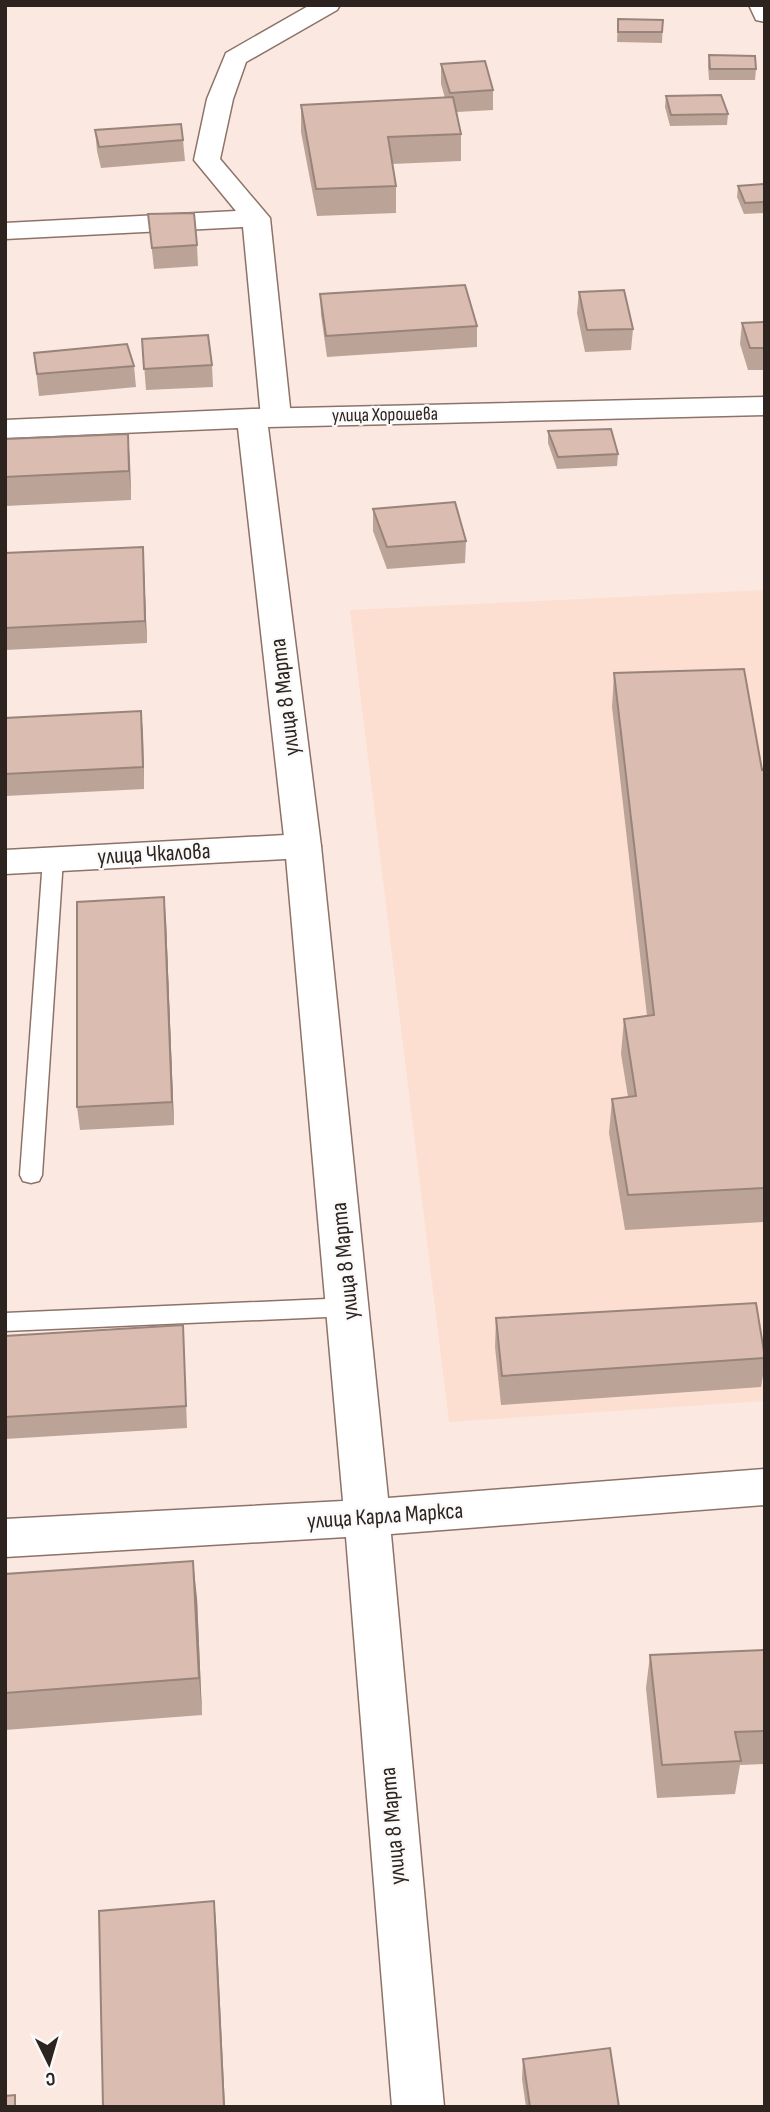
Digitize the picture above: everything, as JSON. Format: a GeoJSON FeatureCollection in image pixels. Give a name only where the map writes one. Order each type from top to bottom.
{"type":"FeatureCollection","features":[{"type":"Feature","properties":{"kind":"street"},"geometry":{"type":"LineString","coordinates":[[256,218],[207,160],[220,99],[235,58],[328,5]]}},
{"type":"Feature","properties":{"kind":"street"},"geometry":{"type":"LineString","coordinates":[[761,5],[765,15]]}},
{"type":"Feature","properties":{"kind":"street"},"geometry":{"type":"LineString","coordinates":[[5,231],[256,218]]}},
{"type":"Feature","properties":{"kind":"street","name":"улица 8 Марта"},"geometry":{"type":"LineString","coordinates":[[256,218],[264,418],[349,1307],[418,2107]]}},
{"type":"Feature","properties":{"kind":"street","name":"улица Хорошева"},"geometry":{"type":"LineString","coordinates":[[5,429],[264,418],[765,406]]}},
{"type":"Feature","properties":{"kind":"street","name":"улица Чкалова"},"geometry":{"type":"LineString","coordinates":[[5,862],[303,846]]}},
{"type":"Feature","properties":{"kind":"street","name":"улица Карла Маркса"},"geometry":{"type":"LineString","coordinates":[[5,1538],[366,1518],[765,1487]]}},
{"type":"Feature","properties":{"kind":"lane"},"geometry":{"type":"LineString","coordinates":[[31,1175],[53,859]]}},
{"type":"Feature","properties":{"kind":"lane"},"geometry":{"type":"LineString","coordinates":[[5,1322],[349,1307]]}},
{"type":"Feature","properties":{"kind":"shaded area"},"geometry":{"type":"Polygon","coordinates":[[[765,590],[765,1401],[449,1422],[350,610],[765,590]]]}},
{"type":"Feature","properties":{"kind":"building"},"geometry":{"type":"Polygon","coordinates":[[[618,19],[663,20],[662,32],[618,32],[618,19]]]}},
{"type":"Feature","properties":{"kind":"building"},"geometry":{"type":"Polygon","coordinates":[[[709,55],[755,56],[756,69],[710,69],[709,55]]]}},
{"type":"Feature","properties":{"kind":"building"},"geometry":{"type":"Polygon","coordinates":[[[485,61],[493,90],[450,93],[441,64],[485,61]]]}},
{"type":"Feature","properties":{"kind":"building"},"geometry":{"type":"Polygon","coordinates":[[[721,95],[728,114],[671,115],[666,96],[721,95]]]}},
{"type":"Feature","properties":{"kind":"building"},"geometry":{"type":"Polygon","coordinates":[[[453,97],[461,134],[388,137],[396,186],[316,189],[301,105],[453,97]]]}},
{"type":"Feature","properties":{"kind":"building"},"geometry":{"type":"Polygon","coordinates":[[[181,124],[183,140],[99,147],[95,130],[181,124]]]}},
{"type":"Feature","properties":{"kind":"building"},"geometry":{"type":"Polygon","coordinates":[[[765,184],[765,202],[745,203],[738,186],[765,184]]]}},
{"type":"Feature","properties":{"kind":"building"},"geometry":{"type":"Polygon","coordinates":[[[194,213],[197,245],[152,248],[148,214],[194,213]]]}},
{"type":"Feature","properties":{"kind":"building"},"geometry":{"type":"Polygon","coordinates":[[[465,285],[477,326],[326,336],[320,294],[465,285]]]}},
{"type":"Feature","properties":{"kind":"building"},"geometry":{"type":"Polygon","coordinates":[[[624,290],[633,329],[587,330],[579,292],[624,290]]]}},
{"type":"Feature","properties":{"kind":"building"},"geometry":{"type":"Polygon","coordinates":[[[765,322],[765,348],[750,348],[742,323],[765,322]]]}},
{"type":"Feature","properties":{"kind":"building"},"geometry":{"type":"Polygon","coordinates":[[[208,335],[212,365],[144,369],[142,339],[208,335]]]}},
{"type":"Feature","properties":{"kind":"building"},"geometry":{"type":"Polygon","coordinates":[[[127,344],[134,366],[37,374],[34,353],[127,344]]]}},
{"type":"Feature","properties":{"kind":"building"},"geometry":{"type":"Polygon","coordinates":[[[611,429],[618,454],[558,457],[548,431],[611,429]]]}},
{"type":"Feature","properties":{"kind":"building"},"geometry":{"type":"Polygon","coordinates":[[[128,434],[129,471],[5,477],[5,439],[128,434]]]}},
{"type":"Feature","properties":{"kind":"building"},"geometry":{"type":"Polygon","coordinates":[[[455,502],[466,541],[387,547],[373,509],[455,502]]]}},
{"type":"Feature","properties":{"kind":"building"},"geometry":{"type":"Polygon","coordinates":[[[143,547],[145,621],[5,628],[5,553],[143,547]]]}},
{"type":"Feature","properties":{"kind":"building"},"geometry":{"type":"Polygon","coordinates":[[[744,669],[762,770],[765,769],[765,1188],[628,1195],[612,1099],[636,1096],[624,1019],[654,1015],[614,673],[744,669]]]}},
{"type":"Feature","properties":{"kind":"building"},"geometry":{"type":"Polygon","coordinates":[[[141,711],[143,767],[5,774],[5,718],[141,711]]]}},
{"type":"Feature","properties":{"kind":"building"},"geometry":{"type":"Polygon","coordinates":[[[164,897],[172,1102],[77,1107],[77,902],[164,897]]]}},
{"type":"Feature","properties":{"kind":"building"},"geometry":{"type":"Polygon","coordinates":[[[756,1303],[765,1358],[502,1376],[496,1318],[756,1303]]]}},
{"type":"Feature","properties":{"kind":"building"},"geometry":{"type":"Polygon","coordinates":[[[183,1325],[186,1406],[5,1417],[5,1336],[183,1325]]]}},
{"type":"Feature","properties":{"kind":"building"},"geometry":{"type":"Polygon","coordinates":[[[193,1561],[199,1678],[5,1693],[5,1574],[193,1561]]]}},
{"type":"Feature","properties":{"kind":"building"},"geometry":{"type":"Polygon","coordinates":[[[765,1650],[765,1731],[735,1732],[741,1761],[662,1765],[650,1655],[765,1650]]]}},
{"type":"Feature","properties":{"kind":"building"},"geometry":{"type":"Polygon","coordinates":[[[214,1901],[224,2107],[103,2107],[99,1911],[214,1901]]]}},
{"type":"Feature","properties":{"kind":"building"},"geometry":{"type":"Polygon","coordinates":[[[610,2048],[619,2107],[530,2107],[523,2059],[610,2048]]]}},
{"type":"Feature","properties":{"kind":"building"},"geometry":{"type":"Polygon","coordinates":[[[15,2095],[15,2107],[5,2107],[5,2096],[15,2095]]]}}]}
